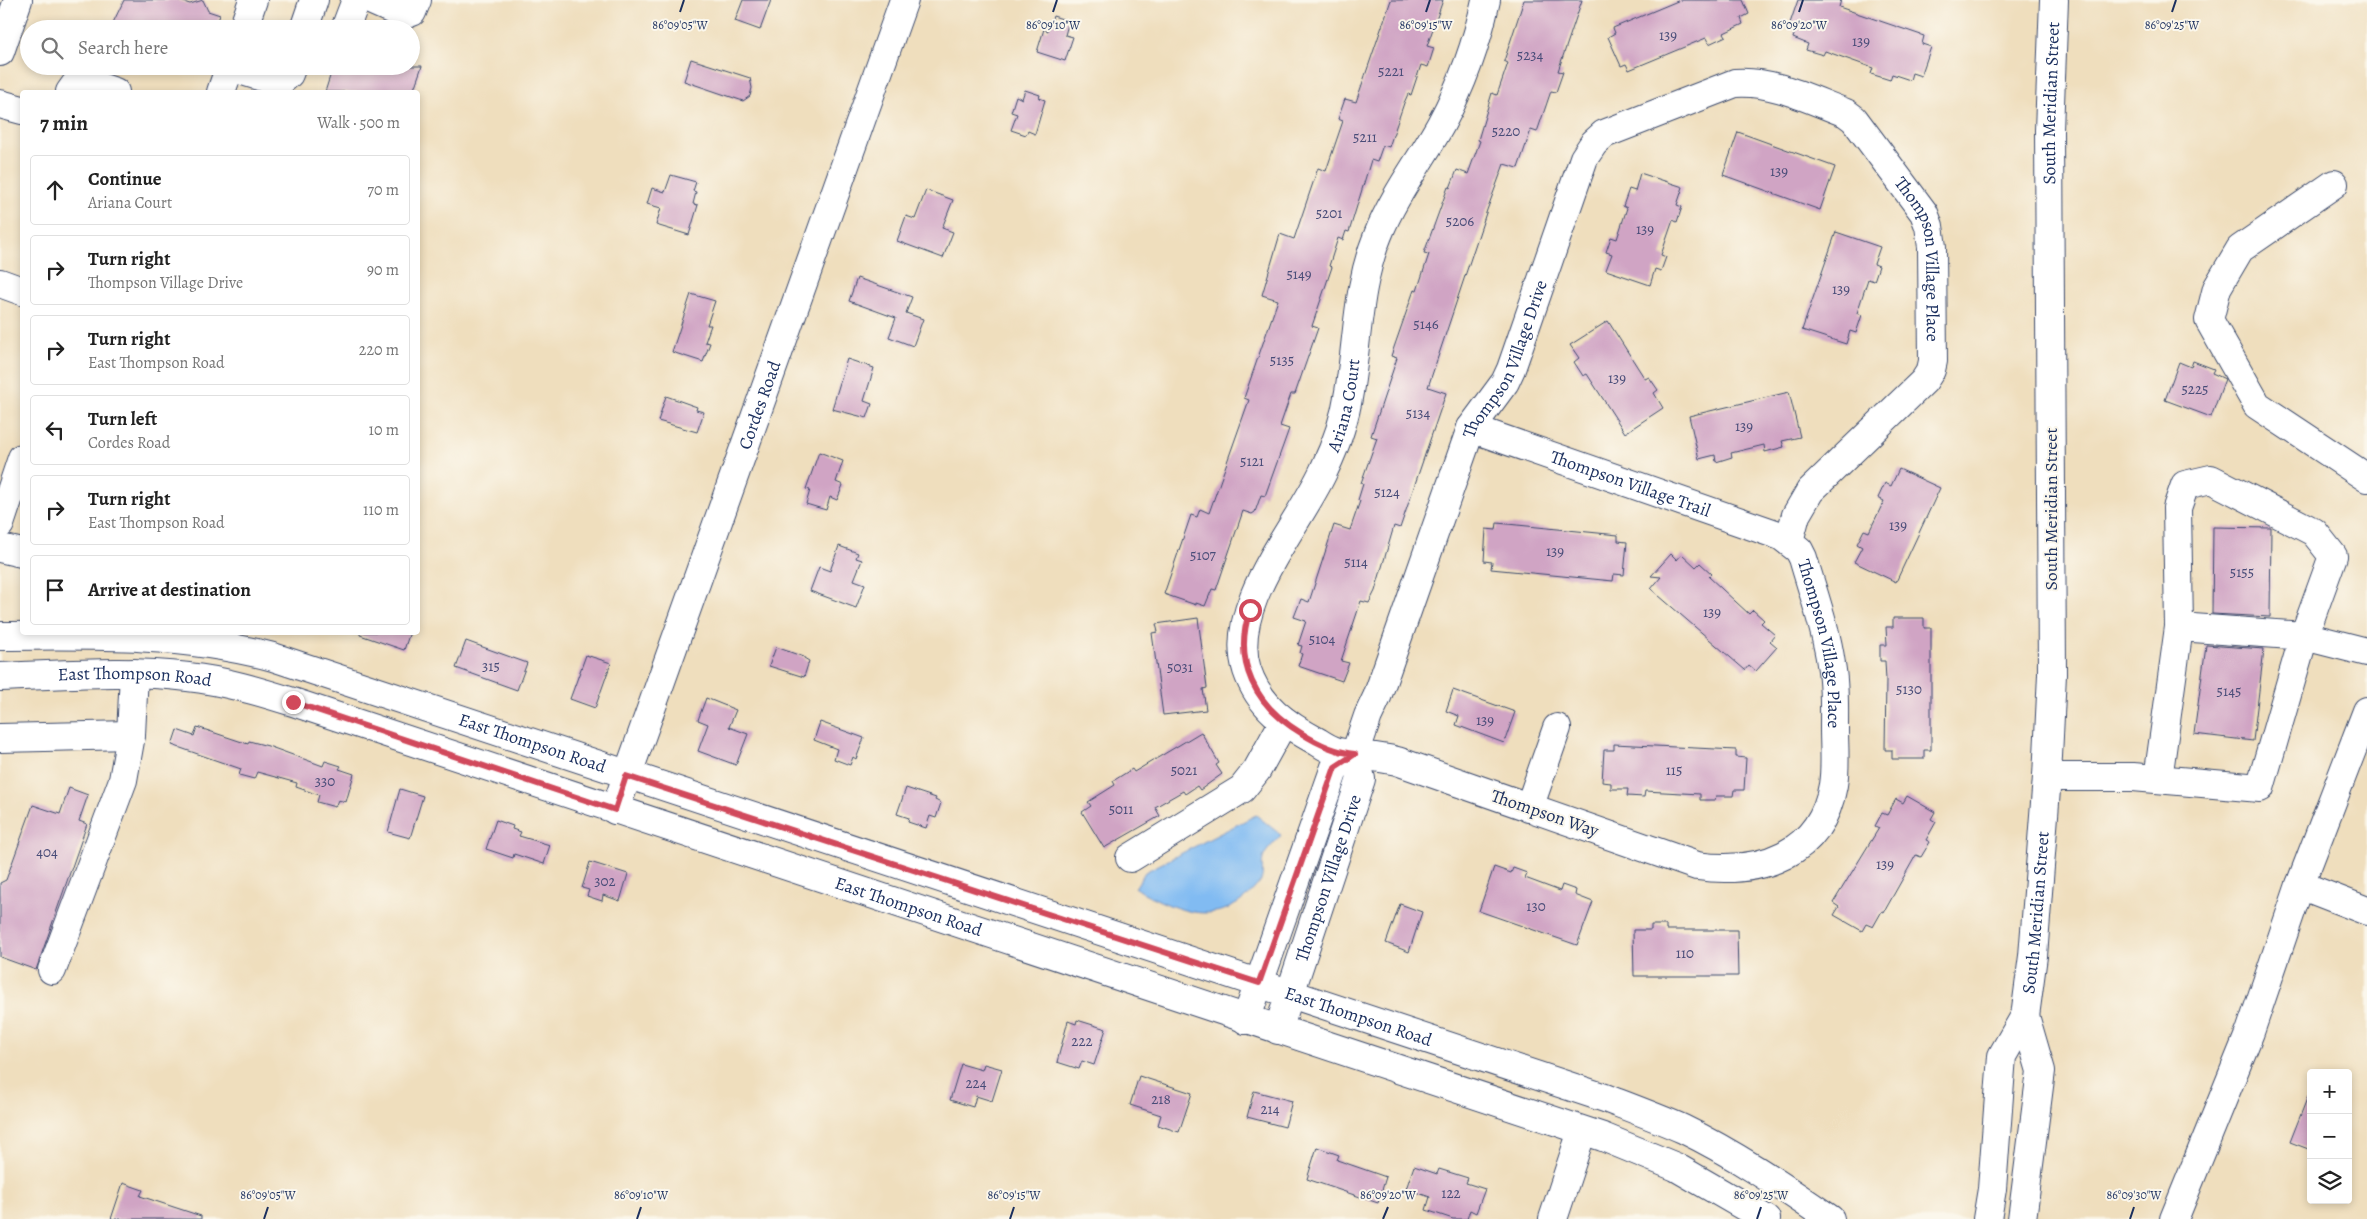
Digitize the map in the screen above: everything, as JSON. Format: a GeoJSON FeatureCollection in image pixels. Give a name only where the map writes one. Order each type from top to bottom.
{"type":"FeatureCollection","features":[{"type":"Feature","properties":{"kind":"street"},"geometry":{"type":"LineString","coordinates":[[0,52],[18,0]]}},
{"type":"Feature","properties":{"kind":"street"},"geometry":{"type":"LineString","coordinates":[[246,20],[253,0]]}},
{"type":"Feature","properties":{"kind":"street"},"geometry":{"type":"LineString","coordinates":[[307,20],[314,0]]}},
{"type":"Feature","properties":{"kind":"street"},"geometry":{"type":"LineString","coordinates":[[348,20],[356,0]]}},
{"type":"Feature","properties":{"kind":"street"},"geometry":{"type":"LineString","coordinates":[[370,0],[404,15],[412,12],[417,0]]}},
{"type":"Feature","properties":{"kind":"street","name":"Cordes Road"},"geometry":{"type":"LineString","coordinates":[[615,810],[904,0]]}},
{"type":"Feature","properties":{"kind":"street","name":"Ariana Court"},"geometry":{"type":"LineString","coordinates":[[1355,754],[1340,752],[1322,745],[1284,721],[1266,705],[1248,672],[1244,646],[1247,618],[1270,561],[1313,493],[1335,446],[1349,394],[1359,305],[1372,251],[1398,191],[1441,124],[1461,83],[1479,31],[1486,0]]}},
{"type":"Feature","properties":{"kind":"street","name":"South Meridian Street"},"geometry":{"type":"LineString","coordinates":[[1987,1219],[1992,1189],[2002,1056],[2025,1016],[2033,956],[2047,777],[2052,674],[2049,114],[2054,0]]}},
{"type":"Feature","properties":{"kind":"street"},"geometry":{"type":"LineString","coordinates":[[222,90],[227,75]]}},
{"type":"Feature","properties":{"kind":"street"},"geometry":{"type":"LineString","coordinates":[[256,75],[268,79],[281,80],[288,75]]}},
{"type":"Feature","properties":{"kind":"street"},"geometry":{"type":"LineString","coordinates":[[71,90],[82,81],[109,90]]}},
{"type":"Feature","properties":{"kind":"street","name":"Thompson Village Drive"},"geometry":{"type":"LineString","coordinates":[[1278,1030],[1361,779],[1355,754],[1368,716],[1377,698],[1471,428],[1505,382],[1511,369],[1584,158],[1594,143],[1604,134],[1734,83],[1753,82],[1769,86]]}},
{"type":"Feature","properties":{"kind":"street","name":"Thompson Village Place"},"geometry":{"type":"LineString","coordinates":[[1735,869],[1750,868],[1773,862],[1796,848],[1810,835],[1820,820],[1833,786],[1835,767],[1832,664],[1803,558],[1789,541],[1796,515],[1810,491],[1924,381],[1931,370],[1933,361],[1932,247],[1931,234],[1924,213],[1854,118],[1846,113],[1769,86]]}},
{"type":"Feature","properties":{"kind":"street"},"geometry":{"type":"LineString","coordinates":[[0,104],[20,109]]}},
{"type":"Feature","properties":{"kind":"street"},"geometry":{"type":"LineString","coordinates":[[2334,184],[2240,249],[2216,288],[2209,320],[2257,404],[2367,478]]}},
{"type":"Feature","properties":{"kind":"street"},"geometry":{"type":"LineString","coordinates":[[0,283],[20,290]]}},
{"type":"Feature","properties":{"kind":"street","name":"Thompson Village Trail"},"geometry":{"type":"LineString","coordinates":[[1471,428],[1789,541]]}},
{"type":"Feature","properties":{"kind":"street"},"geometry":{"type":"LineString","coordinates":[[0,524],[20,464]]}},
{"type":"Feature","properties":{"kind":"street"},"geometry":{"type":"LineString","coordinates":[[2047,777],[2158,779],[2260,788],[2304,636],[2334,556],[2314,532],[2211,479],[2185,485],[2177,508],[2179,627],[2158,779]]}},
{"type":"Feature","properties":{"kind":"street"},"geometry":{"type":"LineString","coordinates":[[0,548],[20,553]]}},
{"type":"Feature","properties":{"kind":"street"},"geometry":{"type":"LineString","coordinates":[[2179,627],[2304,636],[2367,652]]}},
{"type":"Feature","properties":{"kind":"street","name":"East Thompson Road"},"geometry":{"type":"LineString","coordinates":[[0,636],[40,635]]}},
{"type":"Feature","properties":{"kind":"street","name":"East Thompson Road"},"geometry":{"type":"LineString","coordinates":[[156,635],[238,648],[274,658],[626,776],[1605,1098],[1683,1129],[1768,1176],[1830,1219]]}},
{"type":"Feature","properties":{"kind":"street"},"geometry":{"type":"LineString","coordinates":[[52,970],[123,780],[130,736],[134,673]]}},
{"type":"Feature","properties":{"kind":"street","name":"East Thompson Road"},"geometry":{"type":"LineString","coordinates":[[0,677],[134,673],[186,677],[252,689],[1637,1150],[1676,1167],[1766,1219]]}},
{"type":"Feature","properties":{"kind":"street"},"geometry":{"type":"LineString","coordinates":[[2174,1219],[2250,1032],[2300,885],[2367,711]]}},
{"type":"Feature","properties":{"kind":"street"},"geometry":{"type":"LineString","coordinates":[[1130,858],[1242,789],[1257,770],[1284,721]]}},
{"type":"Feature","properties":{"kind":"street"},"geometry":{"type":"LineString","coordinates":[[1529,808],[1557,728]]}},
{"type":"Feature","properties":{"kind":"street"},"geometry":{"type":"LineString","coordinates":[[0,738],[130,736]]}},
{"type":"Feature","properties":{"kind":"street","name":"Thompson Village Drive"},"geometry":{"type":"LineString","coordinates":[[1246,1020],[1335,767],[1355,754]]}},
{"type":"Feature","properties":{"kind":"street","name":"Thompson Way"},"geometry":{"type":"LineString","coordinates":[[1355,754],[1376,755],[1397,761],[1697,866],[1735,869]]}},
{"type":"Feature","properties":{"kind":"street"},"geometry":{"type":"LineString","coordinates":[[2300,885],[2367,911]]}},
{"type":"Feature","properties":{"kind":"street","name":"South Meridian Street"},"geometry":{"type":"LineString","coordinates":[[2022,1219],[2041,1071],[2025,1016]]}},
{"type":"Feature","properties":{"kind":"street"},"geometry":{"type":"LineString","coordinates":[[1553,1219],[1582,1131]]}},
{"type":"Feature","properties":{"kind":"water"},"geometry":{"type":"Polygon","coordinates":[[[1256,815],[1281,835],[1264,856],[1260,882],[1246,897],[1231,907],[1216,912],[1200,913],[1184,910],[1135,888],[1145,872],[1256,815]]]}},
{"type":"Feature","properties":{"kind":"building"},"geometry":{"type":"Polygon","coordinates":[[[124,0],[177,0],[190,4],[203,0],[208,11],[220,15],[218,20],[114,20],[124,0]]]}},
{"type":"Feature","properties":{"kind":"building"},"geometry":{"type":"Polygon","coordinates":[[[743,0],[771,0],[760,30],[735,21],[743,0]]]}},
{"type":"Feature","properties":{"kind":"building"},"geometry":{"type":"Polygon","coordinates":[[[1391,0],[1443,0],[1427,46],[1434,48],[1428,67],[1421,65],[1411,95],[1408,94],[1404,103],[1389,147],[1383,145],[1377,162],[1371,160],[1349,232],[1346,231],[1343,240],[1338,238],[1329,266],[1332,267],[1312,326],[1318,328],[1295,394],[1291,394],[1280,426],[1289,429],[1265,496],[1261,495],[1255,512],[1252,514],[1243,511],[1216,590],[1212,589],[1205,606],[1196,603],[1196,605],[1164,594],[1191,515],[1197,517],[1200,509],[1209,513],[1249,400],[1244,398],[1278,300],[1262,295],[1280,234],[1294,239],[1318,168],[1326,171],[1343,121],[1338,119],[1345,99],[1356,102],[1391,0]]]}},
{"type":"Feature","properties":{"kind":"building"},"geometry":{"type":"Polygon","coordinates":[[[1524,0],[1582,0],[1558,71],[1563,72],[1556,92],[1551,91],[1537,132],[1531,130],[1518,168],[1504,164],[1487,210],[1428,387],[1446,393],[1400,528],[1394,526],[1375,591],[1369,603],[1361,601],[1341,661],[1349,663],[1342,681],[1298,666],[1302,654],[1300,653],[1302,646],[1298,645],[1306,621],[1294,617],[1301,599],[1309,602],[1334,525],[1350,530],[1360,501],[1358,500],[1363,484],[1361,483],[1377,438],[1371,436],[1397,358],[1391,356],[1414,290],[1417,291],[1429,254],[1424,253],[1448,187],[1450,188],[1457,170],[1468,174],[1480,141],[1478,140],[1492,93],[1497,95],[1508,63],[1504,61],[1524,0]]]}},
{"type":"Feature","properties":{"kind":"building"},"geometry":{"type":"Polygon","coordinates":[[[1680,0],[1743,0],[1749,14],[1741,18],[1743,24],[1724,33],[1726,36],[1709,44],[1706,38],[1629,70],[1626,64],[1621,66],[1608,37],[1615,33],[1613,28],[1680,0]]]}},
{"type":"Feature","properties":{"kind":"building"},"geometry":{"type":"Polygon","coordinates":[[[1798,0],[1841,0],[1839,7],[1924,36],[1922,44],[1931,47],[1921,76],[1912,73],[1910,80],[1892,74],[1890,80],[1871,74],[1873,68],[1825,51],[1823,55],[1806,50],[1808,44],[1793,38],[1795,31],[1788,29],[1798,0]]]}},
{"type":"Feature","properties":{"kind":"building"},"geometry":{"type":"Polygon","coordinates":[[[1053,16],[1069,21],[1065,35],[1073,37],[1065,61],[1037,52],[1044,29],[1048,31],[1053,16]]]}},
{"type":"Feature","properties":{"kind":"building"},"geometry":{"type":"Polygon","coordinates":[[[691,59],[750,78],[752,88],[750,96],[743,101],[684,81],[691,59]]]}},
{"type":"Feature","properties":{"kind":"building"},"geometry":{"type":"Polygon","coordinates":[[[330,75],[419,75],[414,90],[326,90],[330,75]]]}},
{"type":"Feature","properties":{"kind":"building"},"geometry":{"type":"Polygon","coordinates":[[[1025,90],[1040,95],[1039,98],[1045,100],[1035,134],[1028,131],[1026,135],[1011,130],[1017,114],[1011,112],[1016,96],[1022,99],[1025,90]]]}},
{"type":"Feature","properties":{"kind":"building"},"geometry":{"type":"Polygon","coordinates":[[[1738,132],[1835,167],[1820,210],[1723,175],[1738,132]]]}},
{"type":"Feature","properties":{"kind":"building"},"geometry":{"type":"Polygon","coordinates":[[[1640,173],[1683,187],[1677,205],[1682,207],[1677,222],[1673,220],[1661,255],[1666,257],[1661,271],[1655,269],[1650,285],[1606,270],[1612,254],[1606,252],[1611,237],[1617,239],[1627,208],[1623,206],[1629,189],[1635,191],[1640,173]]]}},
{"type":"Feature","properties":{"kind":"building"},"geometry":{"type":"Polygon","coordinates":[[[671,175],[696,182],[693,191],[696,192],[693,204],[698,205],[689,235],[656,225],[661,208],[647,204],[652,188],[665,192],[671,175]]]}},
{"type":"Feature","properties":{"kind":"building"},"geometry":{"type":"Polygon","coordinates":[[[926,190],[953,200],[942,228],[953,232],[943,258],[897,241],[906,216],[915,219],[926,190]]]}},
{"type":"Feature","properties":{"kind":"building"},"geometry":{"type":"Polygon","coordinates":[[[1836,232],[1880,247],[1874,264],[1879,266],[1874,281],[1868,279],[1857,313],[1862,315],[1856,333],[1850,331],[1846,344],[1802,330],[1836,232]]]}},
{"type":"Feature","properties":{"kind":"building"},"geometry":{"type":"Polygon","coordinates":[[[857,278],[912,297],[906,313],[923,319],[913,346],[889,337],[896,318],[849,301],[857,278]]]}},
{"type":"Feature","properties":{"kind":"building"},"geometry":{"type":"Polygon","coordinates":[[[691,294],[715,301],[707,325],[711,325],[705,342],[710,343],[703,362],[672,352],[691,294]]]}},
{"type":"Feature","properties":{"kind":"building"},"geometry":{"type":"Polygon","coordinates":[[[1608,321],[1645,379],[1649,377],[1658,390],[1654,393],[1663,408],[1625,433],[1587,374],[1583,376],[1574,362],[1579,358],[1570,345],[1608,321]]]}},
{"type":"Feature","properties":{"kind":"building"},"geometry":{"type":"Polygon","coordinates":[[[847,359],[874,368],[864,401],[872,404],[867,418],[832,409],[847,359]]]}},
{"type":"Feature","properties":{"kind":"building"},"geometry":{"type":"Polygon","coordinates":[[[2193,361],[2214,369],[2212,373],[2225,379],[2211,417],[2165,400],[2179,362],[2191,367],[2193,361]]]}},
{"type":"Feature","properties":{"kind":"building"},"geometry":{"type":"Polygon","coordinates":[[[1789,392],[1800,437],[1782,441],[1784,447],[1765,452],[1764,445],[1731,453],[1732,457],[1716,462],[1715,455],[1699,459],[1689,416],[1789,392]]]}},
{"type":"Feature","properties":{"kind":"building"},"geometry":{"type":"Polygon","coordinates":[[[666,396],[697,407],[696,410],[704,412],[697,432],[658,421],[666,396]]]}},
{"type":"Feature","properties":{"kind":"building"},"geometry":{"type":"Polygon","coordinates":[[[819,452],[843,461],[836,482],[843,485],[837,500],[830,497],[826,510],[806,504],[810,490],[806,489],[819,452]]]}},
{"type":"Feature","properties":{"kind":"building"},"geometry":{"type":"Polygon","coordinates":[[[1899,469],[1940,488],[1896,582],[1854,562],[1862,547],[1857,544],[1864,530],[1869,532],[1884,501],[1878,498],[1885,483],[1891,486],[1899,469]]]}},
{"type":"Feature","properties":{"kind":"building"},"geometry":{"type":"Polygon","coordinates":[[[1497,523],[1618,535],[1618,541],[1627,542],[1624,575],[1614,574],[1613,581],[1491,569],[1492,562],[1484,561],[1486,529],[1496,530],[1497,523]]]}},
{"type":"Feature","properties":{"kind":"building"},"geometry":{"type":"Polygon","coordinates":[[[2213,527],[2271,528],[2270,617],[2212,614],[2213,527]]]}},
{"type":"Feature","properties":{"kind":"building"},"geometry":{"type":"Polygon","coordinates":[[[839,546],[858,553],[856,558],[862,560],[854,580],[865,584],[856,608],[810,591],[819,567],[830,571],[839,546]]]}},
{"type":"Feature","properties":{"kind":"building"},"geometry":{"type":"Polygon","coordinates":[[[1671,554],[1677,560],[1682,554],[1696,567],[1700,563],[1712,574],[1709,577],[1749,614],[1753,610],[1764,620],[1761,623],[1775,635],[1770,641],[1777,647],[1756,671],[1749,665],[1745,670],[1651,589],[1661,577],[1651,576],[1671,554]]]}},
{"type":"Feature","properties":{"kind":"building"},"geometry":{"type":"Polygon","coordinates":[[[1198,618],[1207,688],[1203,689],[1206,710],[1163,715],[1152,633],[1158,632],[1156,624],[1198,618]]]}},
{"type":"Feature","properties":{"kind":"building"},"geometry":{"type":"Polygon","coordinates":[[[1893,618],[1924,618],[1924,628],[1931,628],[1931,750],[1924,750],[1924,759],[1892,759],[1892,750],[1885,750],[1886,680],[1885,661],[1880,661],[1880,645],[1887,645],[1886,627],[1893,627],[1893,618]]]}},
{"type":"Feature","properties":{"kind":"building"},"geometry":{"type":"Polygon","coordinates":[[[360,635],[409,635],[404,650],[360,635]]]}},
{"type":"Feature","properties":{"kind":"building"},"geometry":{"type":"Polygon","coordinates":[[[466,641],[527,663],[517,690],[456,668],[466,641]]]}},
{"type":"Feature","properties":{"kind":"building"},"geometry":{"type":"Polygon","coordinates":[[[2206,645],[2264,649],[2253,741],[2194,734],[2206,645]]]}},
{"type":"Feature","properties":{"kind":"building"},"geometry":{"type":"Polygon","coordinates":[[[776,647],[804,657],[809,661],[804,677],[769,666],[776,647]]]}},
{"type":"Feature","properties":{"kind":"building"},"geometry":{"type":"Polygon","coordinates":[[[586,655],[611,663],[595,708],[570,699],[586,655]]]}},
{"type":"Feature","properties":{"kind":"building"},"geometry":{"type":"Polygon","coordinates":[[[1453,690],[1515,712],[1504,743],[1456,725],[1459,716],[1446,711],[1453,690]]]}},
{"type":"Feature","properties":{"kind":"building"},"geometry":{"type":"Polygon","coordinates":[[[706,698],[736,710],[729,727],[748,734],[736,765],[698,751],[708,724],[698,720],[706,698]]]}},
{"type":"Feature","properties":{"kind":"building"},"geometry":{"type":"Polygon","coordinates":[[[820,722],[864,738],[856,759],[853,757],[850,765],[834,759],[837,749],[814,740],[820,722]]]}},
{"type":"Feature","properties":{"kind":"building"},"geometry":{"type":"Polygon","coordinates":[[[197,727],[248,744],[249,741],[268,746],[323,766],[325,761],[341,766],[339,769],[354,774],[346,802],[338,800],[335,807],[317,802],[319,795],[296,787],[297,783],[257,772],[254,779],[239,775],[241,769],[172,745],[177,730],[194,736],[197,727]]]}},
{"type":"Feature","properties":{"kind":"building"},"geometry":{"type":"Polygon","coordinates":[[[1201,732],[1219,763],[1216,765],[1222,774],[1200,790],[1197,786],[1185,794],[1183,791],[1155,807],[1160,816],[1104,848],[1082,812],[1091,806],[1088,802],[1115,785],[1113,781],[1132,769],[1134,772],[1201,732]]]}},
{"type":"Feature","properties":{"kind":"building"},"geometry":{"type":"Polygon","coordinates":[[[1614,744],[1736,750],[1736,757],[1746,758],[1744,790],[1734,790],[1733,796],[1716,796],[1715,800],[1700,800],[1700,794],[1645,791],[1644,797],[1627,796],[1628,789],[1611,789],[1611,783],[1602,782],[1604,750],[1614,750],[1614,744]]]}},
{"type":"Feature","properties":{"kind":"building"},"geometry":{"type":"Polygon","coordinates":[[[69,788],[88,795],[79,821],[87,824],[36,970],[0,957],[0,883],[6,880],[33,805],[60,814],[69,788]]]}},
{"type":"Feature","properties":{"kind":"building"},"geometry":{"type":"Polygon","coordinates":[[[906,788],[936,798],[935,800],[941,803],[936,818],[930,816],[926,828],[908,822],[909,818],[897,814],[906,788]]]}},
{"type":"Feature","properties":{"kind":"building"},"geometry":{"type":"Polygon","coordinates":[[[400,789],[423,796],[410,838],[388,832],[400,789]]]}},
{"type":"Feature","properties":{"kind":"building"},"geometry":{"type":"Polygon","coordinates":[[[1907,796],[1935,812],[1931,819],[1936,822],[1926,840],[1930,842],[1921,857],[1916,855],[1884,912],[1882,911],[1873,927],[1866,924],[1862,931],[1834,915],[1839,907],[1833,903],[1879,828],[1875,826],[1882,813],[1887,815],[1896,799],[1903,803],[1907,796]]]}},
{"type":"Feature","properties":{"kind":"building"},"geometry":{"type":"Polygon","coordinates":[[[496,820],[513,826],[512,829],[521,832],[519,836],[550,845],[544,864],[514,854],[513,858],[486,849],[496,820]]]}},
{"type":"Feature","properties":{"kind":"building"},"geometry":{"type":"Polygon","coordinates":[[[590,862],[628,874],[620,901],[603,895],[602,901],[587,896],[589,890],[582,888],[590,862]]]}},
{"type":"Feature","properties":{"kind":"building"},"geometry":{"type":"Polygon","coordinates":[[[1494,867],[1511,873],[1513,868],[1527,873],[1525,878],[1560,891],[1562,885],[1576,890],[1575,895],[1593,902],[1577,945],[1479,911],[1494,867]]]}},
{"type":"Feature","properties":{"kind":"building"},"geometry":{"type":"Polygon","coordinates":[[[1400,904],[1422,912],[1409,952],[1386,943],[1400,904]]]}},
{"type":"Feature","properties":{"kind":"building"},"geometry":{"type":"Polygon","coordinates":[[[1651,925],[1666,925],[1666,930],[1737,930],[1738,976],[1634,976],[1633,930],[1651,930],[1651,925]]]}},
{"type":"Feature","properties":{"kind":"building"},"geometry":{"type":"Polygon","coordinates":[[[1077,1020],[1106,1029],[1094,1065],[1082,1061],[1079,1069],[1057,1062],[1068,1021],[1076,1024],[1077,1020]]]}},
{"type":"Feature","properties":{"kind":"building"},"geometry":{"type":"Polygon","coordinates":[[[961,1064],[982,1070],[984,1064],[1002,1069],[992,1101],[976,1096],[973,1107],[950,1100],[961,1064]]]}},
{"type":"Feature","properties":{"kind":"building"},"geometry":{"type":"Polygon","coordinates":[[[1139,1076],[1192,1093],[1179,1132],[1158,1125],[1161,1115],[1130,1105],[1139,1076]]]}},
{"type":"Feature","properties":{"kind":"building"},"geometry":{"type":"Polygon","coordinates":[[[1254,1091],[1292,1101],[1285,1127],[1247,1117],[1254,1091]]]}},
{"type":"Feature","properties":{"kind":"building"},"geometry":{"type":"Polygon","coordinates":[[[2307,1099],[2307,1148],[2290,1142],[2307,1099]]]}},
{"type":"Feature","properties":{"kind":"building"},"geometry":{"type":"Polygon","coordinates":[[[1317,1147],[1339,1155],[1337,1160],[1386,1177],[1378,1203],[1307,1179],[1317,1147]]]}},
{"type":"Feature","properties":{"kind":"building"},"geometry":{"type":"Polygon","coordinates":[[[1414,1166],[1437,1174],[1439,1169],[1468,1178],[1466,1183],[1485,1189],[1476,1213],[1470,1210],[1467,1219],[1453,1219],[1426,1210],[1430,1197],[1406,1189],[1414,1166]]]}},
{"type":"Feature","properties":{"kind":"building"},"geometry":{"type":"Polygon","coordinates":[[[123,1183],[143,1190],[140,1196],[201,1216],[201,1219],[111,1219],[123,1183]]]}},
{"type":"Feature","properties":{"kind":"route"},"geometry":{"type":"LineString","coordinates":[[293,702],[615,810],[626,776],[1259,983],[1335,767],[1355,754],[1340,752],[1314,741],[1289,726],[1269,710],[1254,687],[1245,662],[1245,629],[1250,610]]}}]}
